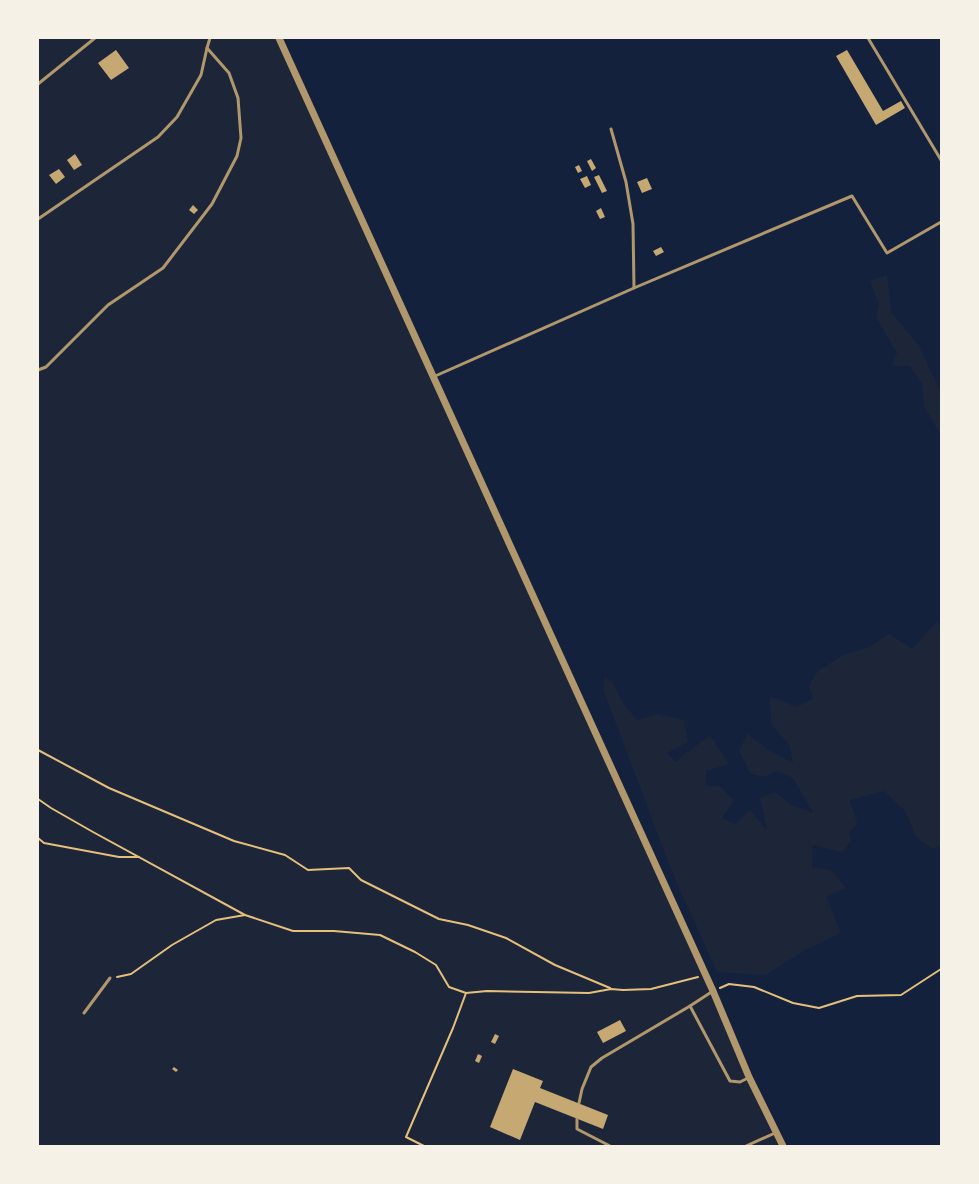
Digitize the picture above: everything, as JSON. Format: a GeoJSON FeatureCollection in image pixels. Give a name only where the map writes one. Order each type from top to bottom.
{"type":"FeatureCollection","features":[{"type":"Feature","properties":{"kind":"street"},"geometry":{"type":"LineString","coordinates":[[279,38],[706,976],[750,1077],[783,1146]]}},
{"type":"Feature","properties":{"kind":"lane"},"geometry":{"type":"LineString","coordinates":[[38,84],[95,38]]}},
{"type":"Feature","properties":{"kind":"lane"},"geometry":{"type":"LineString","coordinates":[[38,219],[158,137],[177,117],[201,75],[210,38]]}},
{"type":"Feature","properties":{"kind":"lane"},"geometry":{"type":"LineString","coordinates":[[868,38],[941,160]]}},
{"type":"Feature","properties":{"kind":"lane"},"geometry":{"type":"LineString","coordinates":[[38,370],[46,367],[108,305],[162,268],[212,204],[237,156],[241,138],[238,98],[228,73],[207,48]]}},
{"type":"Feature","properties":{"kind":"lane"},"geometry":{"type":"LineString","coordinates":[[611,129],[626,182],[633,224],[634,288]]}},
{"type":"Feature","properties":{"kind":"lane"},"geometry":{"type":"LineString","coordinates":[[433,377],[634,288],[852,196],[887,253],[941,222]]}},
{"type":"Feature","properties":{"kind":"lane"},"geometry":{"type":"LineString","coordinates":[[84,1013],[110,978]]}},
{"type":"Feature","properties":{"kind":"lane"},"geometry":{"type":"LineString","coordinates":[[579,1104],[582,1089],[591,1067],[602,1058],[713,992]]}},
{"type":"Feature","properties":{"kind":"lane"},"geometry":{"type":"LineString","coordinates":[[690,1006],[730,1081],[740,1082],[750,1077]]}},
{"type":"Feature","properties":{"kind":"lane"},"geometry":{"type":"LineString","coordinates":[[577,1119],[576,1129],[610,1146]]}},
{"type":"Feature","properties":{"kind":"lane"},"geometry":{"type":"LineString","coordinates":[[746,1146],[777,1132]]}},
{"type":"Feature","properties":{"kind":"path"},"geometry":{"type":"LineString","coordinates":[[38,750],[109,788],[234,841],[285,855],[308,870],[349,868],[361,880],[439,919],[468,924],[506,938],[555,965],[611,989]]}},
{"type":"Feature","properties":{"kind":"path"},"geometry":{"type":"LineString","coordinates":[[38,799],[51,808],[245,915],[293,931],[334,931],[380,935],[436,965],[449,987],[466,993],[487,991],[589,993],[611,989],[650,989],[706,976]]}},
{"type":"Feature","properties":{"kind":"path"},"geometry":{"type":"LineString","coordinates":[[38,838],[44,843],[119,857],[140,857]]}},
{"type":"Feature","properties":{"kind":"path"},"geometry":{"type":"LineString","coordinates":[[110,978],[130,974],[172,945],[216,920],[245,915]]}},
{"type":"Feature","properties":{"kind":"path"},"geometry":{"type":"LineString","coordinates":[[713,992],[729,984],[754,987],[793,1003],[819,1008],[857,996],[901,995],[941,969]]}},
{"type":"Feature","properties":{"kind":"path"},"geometry":{"type":"LineString","coordinates":[[424,1146],[406,1137],[453,1028],[466,993]]}},
{"type":"Feature","properties":{"kind":"shaded area"},"geometry":{"type":"Polygon","coordinates":[[[38,38],[279,38],[783,1146],[38,1146],[38,38]]]}},
{"type":"Feature","properties":{"kind":"shaded area"},"geometry":{"type":"Polygon","coordinates":[[[887,275],[891,312],[919,346],[941,393],[941,438],[924,406],[922,384],[910,366],[892,366],[897,353],[876,317],[879,304],[870,281],[887,275]]]}},
{"type":"Feature","properties":{"kind":"shaded area"},"geometry":{"type":"Polygon","coordinates":[[[938,620],[941,632],[941,845],[933,849],[917,838],[905,811],[884,791],[850,800],[857,823],[849,833],[851,841],[842,852],[813,845],[812,867],[831,870],[846,888],[826,897],[841,933],[807,949],[765,975],[717,972],[672,872],[603,689],[605,676],[613,684],[623,703],[637,720],[657,714],[684,720],[688,742],[667,753],[675,762],[710,735],[729,764],[706,771],[706,785],[721,787],[734,801],[722,818],[735,824],[750,810],[767,830],[760,798],[775,792],[791,805],[813,813],[793,778],[776,771],[765,777],[751,774],[739,751],[747,734],[767,749],[793,763],[789,745],[771,724],[770,696],[796,707],[813,699],[809,685],[818,671],[843,655],[870,647],[889,634],[912,649],[938,620]]]}},
{"type":"Feature","properties":{"kind":"building"},"geometry":{"type":"Polygon","coordinates":[[[116,50],[129,68],[111,80],[98,63],[116,50]]]}},
{"type":"Feature","properties":{"kind":"building"},"geometry":{"type":"Polygon","coordinates":[[[847,50],[883,111],[901,101],[905,108],[876,125],[836,56],[847,50]]]}},
{"type":"Feature","properties":{"kind":"building"},"geometry":{"type":"Polygon","coordinates":[[[75,154],[82,165],[74,170],[67,160],[75,154]]]}},
{"type":"Feature","properties":{"kind":"building"},"geometry":{"type":"Polygon","coordinates":[[[591,159],[596,168],[592,171],[587,161],[591,159]]]}},
{"type":"Feature","properties":{"kind":"building"},"geometry":{"type":"Polygon","coordinates":[[[579,165],[582,171],[578,173],[575,167],[579,165]]]}},
{"type":"Feature","properties":{"kind":"building"},"geometry":{"type":"Polygon","coordinates":[[[59,169],[65,177],[56,184],[49,175],[59,169]]]}},
{"type":"Feature","properties":{"kind":"building"},"geometry":{"type":"Polygon","coordinates":[[[599,175],[607,191],[602,193],[594,177],[599,175]]]}},
{"type":"Feature","properties":{"kind":"building"},"geometry":{"type":"Polygon","coordinates":[[[587,176],[591,185],[585,188],[580,179],[587,176]]]}},
{"type":"Feature","properties":{"kind":"building"},"geometry":{"type":"Polygon","coordinates":[[[647,178],[652,189],[642,193],[637,182],[647,178]]]}},
{"type":"Feature","properties":{"kind":"building"},"geometry":{"type":"Polygon","coordinates":[[[193,205],[198,210],[194,214],[189,210],[193,205]]]}},
{"type":"Feature","properties":{"kind":"building"},"geometry":{"type":"Polygon","coordinates":[[[601,208],[605,217],[600,219],[596,211],[601,208]]]}},
{"type":"Feature","properties":{"kind":"building"},"geometry":{"type":"Polygon","coordinates":[[[661,247],[664,252],[656,256],[653,251],[661,247]]]}},
{"type":"Feature","properties":{"kind":"building"},"geometry":{"type":"Polygon","coordinates":[[[620,1020],[626,1031],[603,1043],[597,1032],[620,1020]]]}},
{"type":"Feature","properties":{"kind":"building"},"geometry":{"type":"Polygon","coordinates":[[[495,1034],[499,1036],[495,1044],[491,1042],[495,1034]]]}},
{"type":"Feature","properties":{"kind":"building"},"geometry":{"type":"Polygon","coordinates":[[[478,1054],[482,1056],[479,1063],[475,1061],[478,1054]]]}},
{"type":"Feature","properties":{"kind":"building"},"geometry":{"type":"Polygon","coordinates":[[[174,1067],[178,1070],[176,1072],[172,1069],[174,1067]]]}},
{"type":"Feature","properties":{"kind":"building"},"geometry":{"type":"Polygon","coordinates":[[[513,1069],[543,1081],[540,1088],[608,1115],[603,1129],[535,1102],[520,1140],[490,1127],[513,1069]]]}}]}
